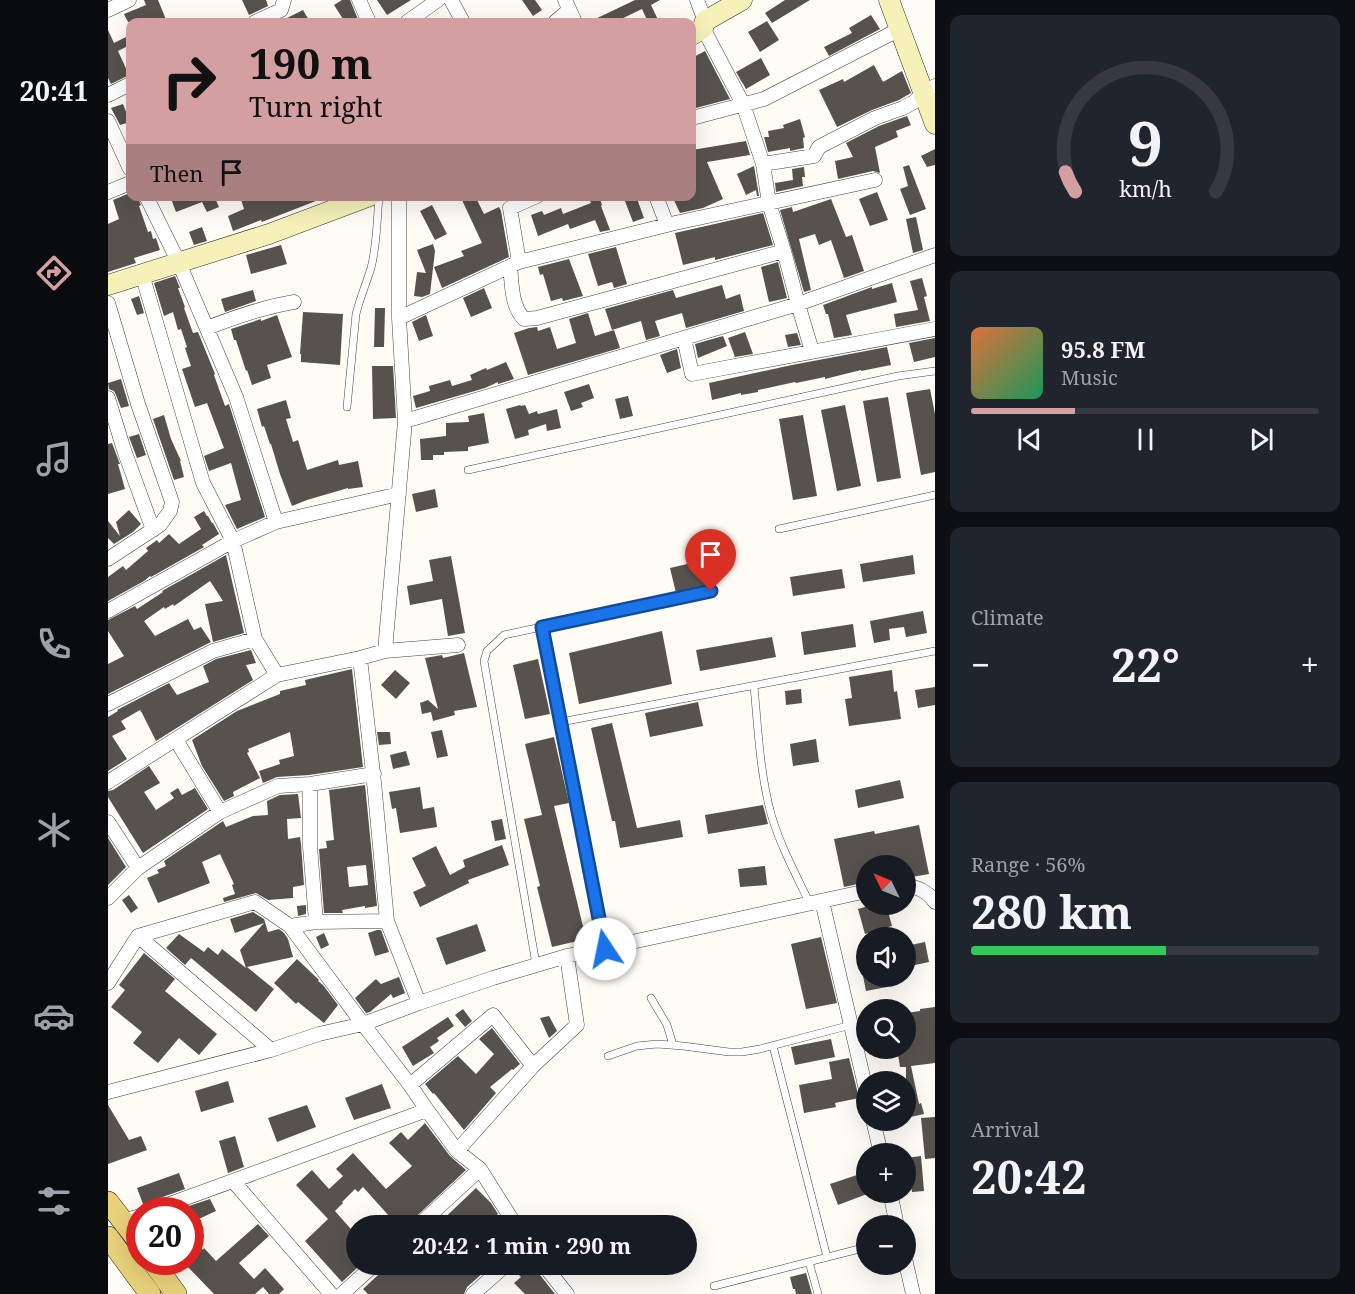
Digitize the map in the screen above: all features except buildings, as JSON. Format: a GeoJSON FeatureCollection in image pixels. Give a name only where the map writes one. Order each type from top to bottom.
{"type":"FeatureCollection","features":[{"type":"Feature","properties":{"kind":"main road"},"geometry":{"type":"LineString","coordinates":[[108,1202],[126,1215]]}},
{"type":"Feature","properties":{"kind":"main road"},"geometry":{"type":"LineString","coordinates":[[108,1237],[150,1294]]}},
{"type":"Feature","properties":{"kind":"main road"},"geometry":{"type":"LineString","coordinates":[[162,1275],[176,1294]]}},
{"type":"Feature","properties":{"kind":"street"},"geometry":{"type":"LineString","coordinates":[[108,10],[129,0]]}},
{"type":"Feature","properties":{"kind":"street"},"geometry":{"type":"LineString","coordinates":[[265,18],[281,10],[284,0]]}},
{"type":"Feature","properties":{"kind":"street"},"geometry":{"type":"LineString","coordinates":[[358,0],[367,18]]}},
{"type":"Feature","properties":{"kind":"street"},"geometry":{"type":"LineString","coordinates":[[413,18],[438,0]]}},
{"type":"Feature","properties":{"kind":"street"},"geometry":{"type":"LineString","coordinates":[[451,0],[461,18]]}},
{"type":"Feature","properties":{"kind":"street"},"geometry":{"type":"LineString","coordinates":[[697,0],[700,28],[744,104],[763,164],[769,203],[812,351]]}},
{"type":"Feature","properties":{"kind":"street"},"geometry":{"type":"LineString","coordinates":[[889,0],[900,29],[929,89],[935,124]]}},
{"type":"Feature","properties":{"kind":"street"},"geometry":{"type":"LineString","coordinates":[[700,28],[738,1]]}},
{"type":"Feature","properties":{"kind":"street"},"geometry":{"type":"LineString","coordinates":[[696,117],[764,99],[900,29]]}},
{"type":"Feature","properties":{"kind":"street"},"geometry":{"type":"LineString","coordinates":[[108,95],[126,86]]}},
{"type":"Feature","properties":{"kind":"street"},"geometry":{"type":"LineString","coordinates":[[763,164],[814,156],[819,147],[875,118],[909,105],[929,89]]}},
{"type":"Feature","properties":{"kind":"street"},"geometry":{"type":"LineString","coordinates":[[108,121],[126,160]]}},
{"type":"Feature","properties":{"kind":"street"},"geometry":{"type":"LineString","coordinates":[[399,318],[514,264],[667,225],[875,180]]}},
{"type":"Feature","properties":{"kind":"street"},"geometry":{"type":"LineString","coordinates":[[108,192],[126,185]]}},
{"type":"Feature","properties":{"kind":"street"},"geometry":{"type":"LineString","coordinates":[[152,201],[236,397],[276,522]]}},
{"type":"Feature","properties":{"kind":"street"},"geometry":{"type":"LineString","coordinates":[[385,651],[405,421],[399,318],[399,201]]}},
{"type":"Feature","properties":{"kind":"street"},"geometry":{"type":"LineString","coordinates":[[526,201],[510,208],[514,302],[524,319],[537,318],[784,251]]}},
{"type":"Feature","properties":{"kind":"street"},"geometry":{"type":"LineString","coordinates":[[658,201],[667,225]]}},
{"type":"Feature","properties":{"kind":"street"},"geometry":{"type":"LineString","coordinates":[[108,285],[269,234],[335,202]]}},
{"type":"Feature","properties":{"kind":"street"},"geometry":{"type":"LineString","coordinates":[[405,421],[798,304],[935,255]]}},
{"type":"Feature","properties":{"kind":"street"},"geometry":{"type":"LineString","coordinates":[[142,274],[203,483],[233,541],[255,639],[277,675]]}},
{"type":"Feature","properties":{"kind":"street"},"geometry":{"type":"LineString","coordinates":[[207,328],[242,314],[294,302]]}},
{"type":"Feature","properties":{"kind":"street"},"geometry":{"type":"LineString","coordinates":[[108,303],[138,404],[172,502],[170,511],[160,525],[108,559]]}},
{"type":"Feature","properties":{"kind":"street"},"geometry":{"type":"LineString","coordinates":[[684,338],[692,374],[935,329]]}},
{"type":"Feature","properties":{"kind":"street"},"geometry":{"type":"LineString","coordinates":[[108,398],[153,530]]}},
{"type":"Feature","properties":{"kind":"street"},"geometry":{"type":"LineString","coordinates":[[108,612],[233,541],[276,522],[399,494]]}},
{"type":"Feature","properties":{"kind":"street"},"geometry":{"type":"LineString","coordinates":[[108,704],[213,651],[255,639]]}},
{"type":"Feature","properties":{"kind":"street"},"geometry":{"type":"LineString","coordinates":[[108,782],[277,675],[385,651],[458,645]]}},
{"type":"Feature","properties":{"kind":"street"},"geometry":{"type":"LineString","coordinates":[[360,658],[374,774],[387,921],[419,1003]]}},
{"type":"Feature","properties":{"kind":"street"},"geometry":{"type":"LineString","coordinates":[[176,740],[220,812]]}},
{"type":"Feature","properties":{"kind":"street"},"geometry":{"type":"LineString","coordinates":[[108,898],[138,868],[220,812],[278,786],[310,784],[374,774]]}},
{"type":"Feature","properties":{"kind":"street"},"geometry":{"type":"LineString","coordinates":[[310,784],[310,846],[316,922]]}},
{"type":"Feature","properties":{"kind":"street"},"geometry":{"type":"LineString","coordinates":[[108,822],[138,868]]}},
{"type":"Feature","properties":{"kind":"street"},"geometry":{"type":"LineString","coordinates":[[916,887],[929,894],[935,902]]}},
{"type":"Feature","properties":{"kind":"street"},"geometry":{"type":"LineString","coordinates":[[108,1092],[363,1024],[536,964],[856,893]]}},
{"type":"Feature","properties":{"kind":"street"},"geometry":{"type":"LineString","coordinates":[[108,983],[138,936],[255,902],[290,926],[457,1151],[480,1169],[509,1215]]}},
{"type":"Feature","properties":{"kind":"street"},"geometry":{"type":"LineString","coordinates":[[816,902],[862,1071]]}},
{"type":"Feature","properties":{"kind":"street"},"geometry":{"type":"LineString","coordinates":[[290,926],[316,922],[387,921]]}},
{"type":"Feature","properties":{"kind":"street"},"geometry":{"type":"LineString","coordinates":[[138,936],[271,1050]]}},
{"type":"Feature","properties":{"kind":"street"},"geometry":{"type":"LineString","coordinates":[[457,1151],[533,1066],[578,1025],[567,956]]}},
{"type":"Feature","properties":{"kind":"street"},"geometry":{"type":"LineString","coordinates":[[410,1085],[493,1015],[533,1066]]}},
{"type":"Feature","properties":{"kind":"street"},"geometry":{"type":"LineString","coordinates":[[189,1197],[427,1110]]}},
{"type":"Feature","properties":{"kind":"street"},"geometry":{"type":"LineString","coordinates":[[430,1215],[480,1169]]}},
{"type":"Feature","properties":{"kind":"street"},"geometry":{"type":"LineString","coordinates":[[233,1181],[331,1294]]}},
{"type":"Feature","properties":{"kind":"street"},"geometry":{"type":"LineString","coordinates":[[342,1294],[363,1275]]}},
{"type":"Feature","properties":{"kind":"street"},"geometry":{"type":"LineString","coordinates":[[472,1294],[494,1275]]}},
{"type":"Feature","properties":{"kind":"street"},"geometry":{"type":"LineString","coordinates":[[552,1275],[567,1294]]}},
{"type":"Feature","properties":{"kind":"street"},"geometry":{"type":"LineString","coordinates":[[909,1275],[913,1294]]}},
{"type":"Feature","properties":{"kind":"lane"},"geometry":{"type":"LineString","coordinates":[[347,407],[356,314],[371,268],[379,201]]}},
{"type":"Feature","properties":{"kind":"lane"},"geometry":{"type":"LineString","coordinates":[[468,470],[898,376],[935,371]]}},
{"type":"Feature","properties":{"kind":"lane"},"geometry":{"type":"LineString","coordinates":[[779,529],[935,495]]}},
{"type":"Feature","properties":{"kind":"lane"},"geometry":{"type":"LineString","coordinates":[[536,964],[484,661],[487,651],[504,635],[711,591]]}},
{"type":"Feature","properties":{"kind":"lane"},"geometry":{"type":"LineString","coordinates":[[542,627],[605,949]]}},
{"type":"Feature","properties":{"kind":"lane"},"geometry":{"type":"LineString","coordinates":[[561,722],[935,651]]}},
{"type":"Feature","properties":{"kind":"lane"},"geometry":{"type":"LineString","coordinates":[[754,686],[763,775],[772,816],[778,835],[816,902]]}},
{"type":"Feature","properties":{"kind":"lane"},"geometry":{"type":"LineString","coordinates":[[651,998],[667,1025],[674,1045]]}},
{"type":"Feature","properties":{"kind":"lane"},"geometry":{"type":"LineString","coordinates":[[608,1056],[637,1046],[657,1044],[742,1052],[851,1025]]}},
{"type":"Feature","properties":{"kind":"lane"},"geometry":{"type":"LineString","coordinates":[[773,1046],[827,1257]]}},
{"type":"Feature","properties":{"kind":"lane"},"geometry":{"type":"LineString","coordinates":[[714,1286],[856,1250]]}},
{"type":"Feature","properties":{"kind":"lane"},"geometry":{"type":"LineString","coordinates":[[809,1262],[818,1294]]}},
{"type":"Feature","properties":{"kind":"route"},"geometry":{"type":"LineString","coordinates":[[605,949],[542,627],[711,591]]}}]}
